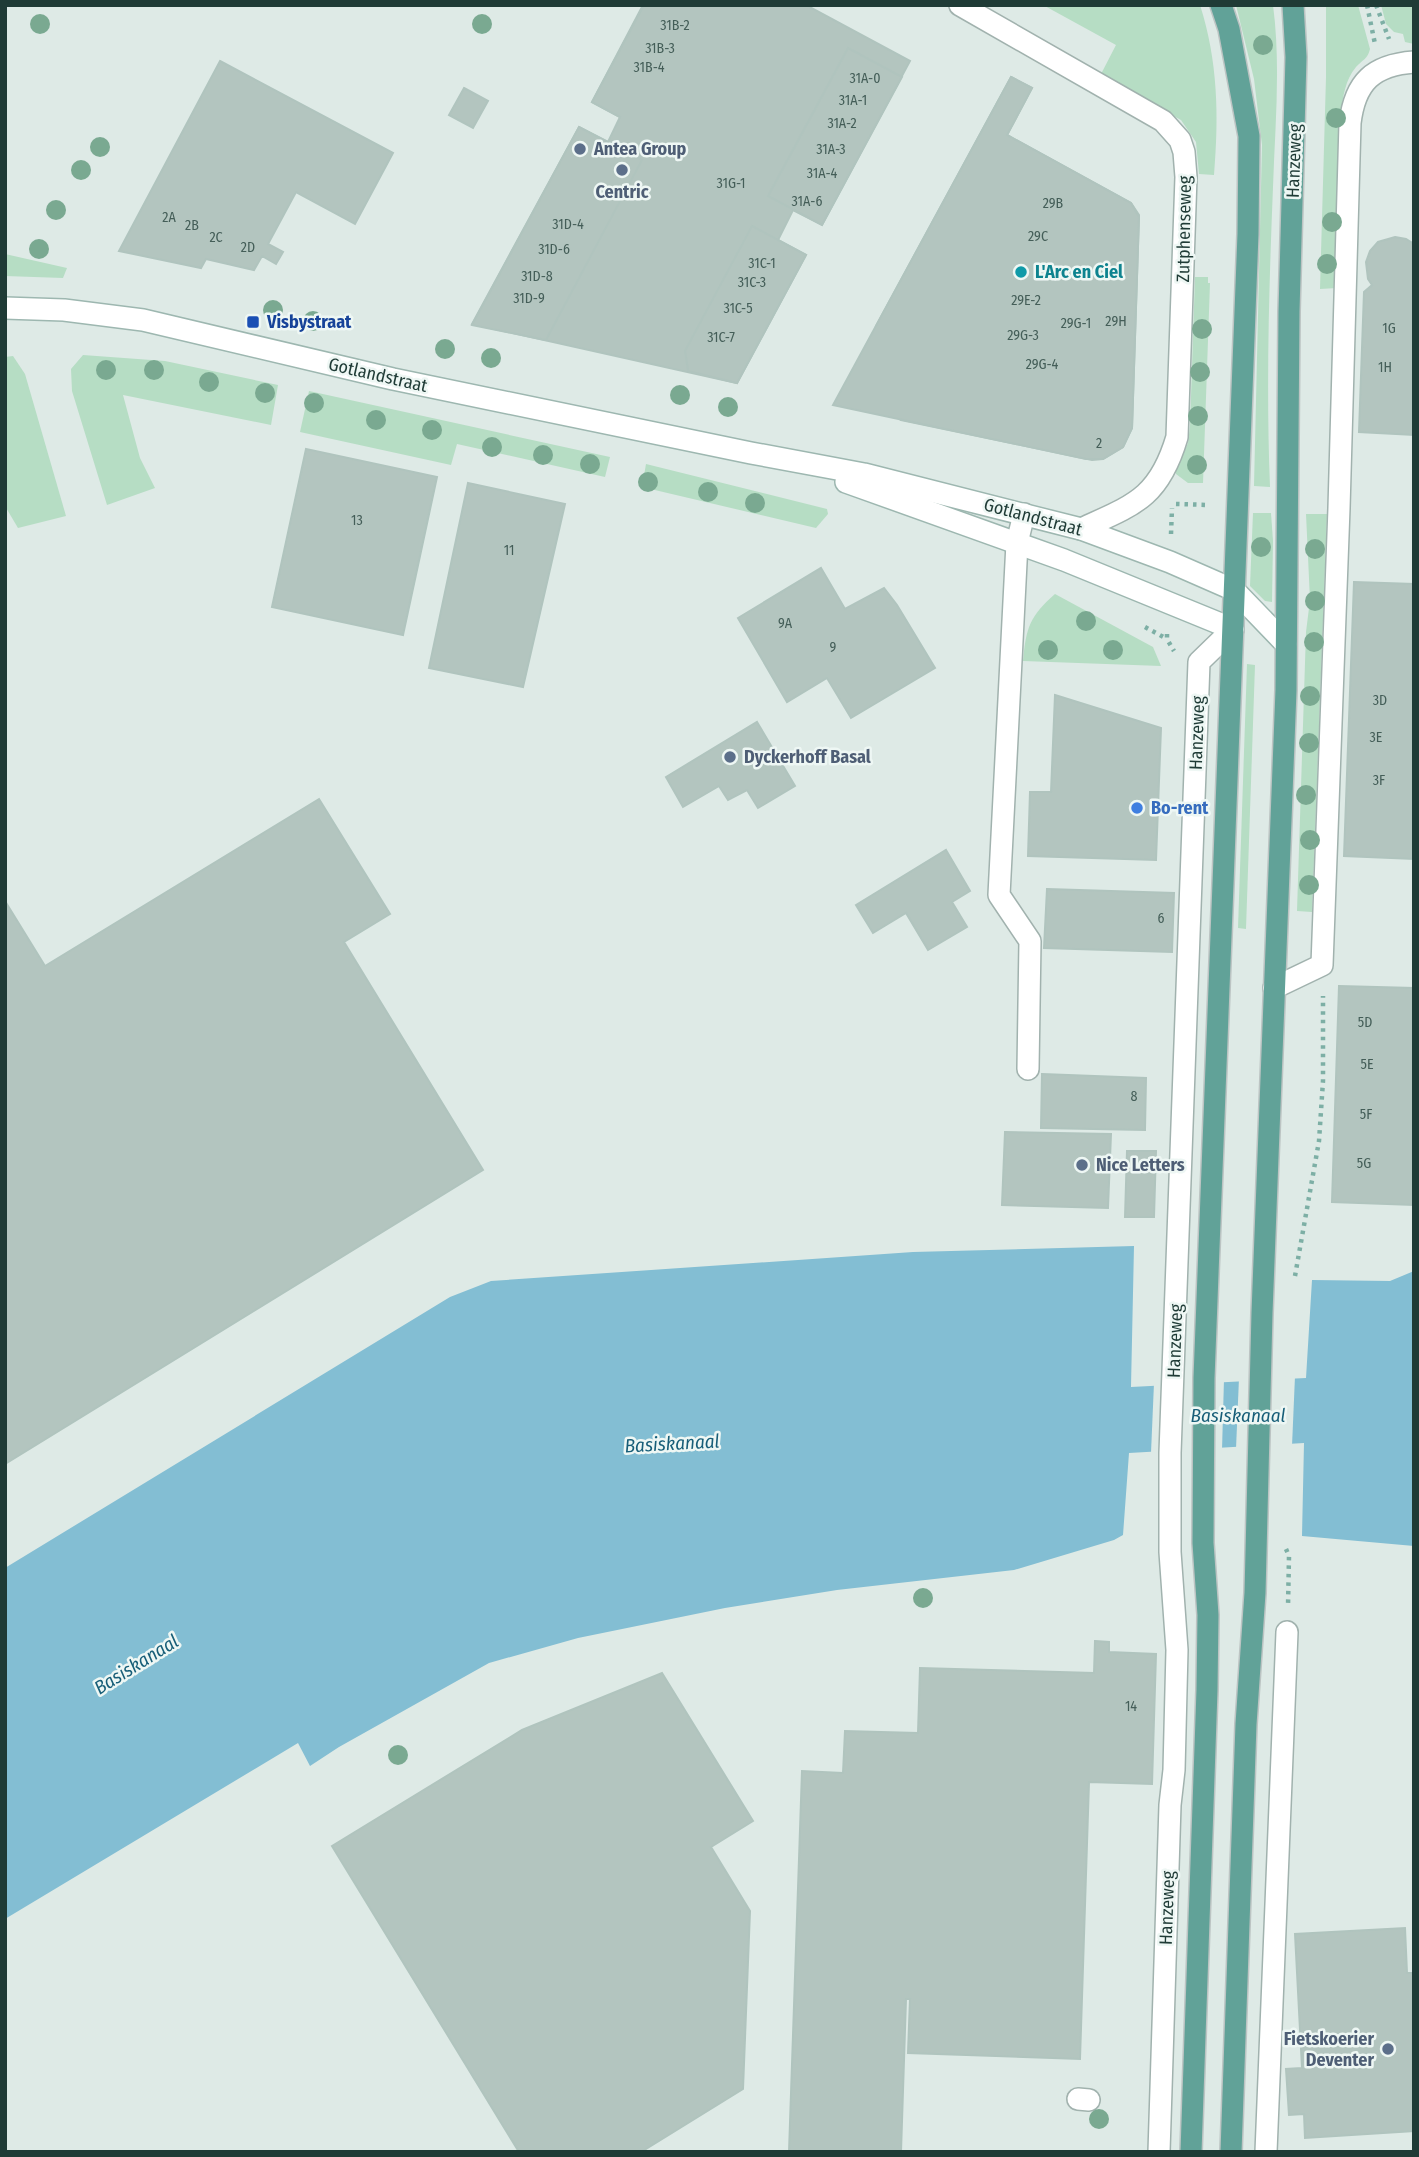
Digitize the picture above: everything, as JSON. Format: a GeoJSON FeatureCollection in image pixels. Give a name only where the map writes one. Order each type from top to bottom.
{"type":"FeatureCollection","features":[{"type":"Feature","properties":{"kind":"main road","name":"Hanzeweg"},"geometry":{"type":"LineString","coordinates":[[1191,2152],[1207,1690],[1208,1615],[1203,1543],[1204,1378],[1248,234],[1248,136],[1229,29],[1221,5]]}},
{"type":"Feature","properties":{"kind":"main road","name":"Hanzeweg"},"geometry":{"type":"LineString","coordinates":[[1231,2152],[1245,1737],[1255,1593],[1286,690],[1289,312],[1296,81],[1293,5]]}},
{"type":"Feature","properties":{"kind":"street","name":"Zutphenseweg"},"geometry":{"type":"LineString","coordinates":[[960,5],[1163,121],[1180,139],[1184,152],[1186,177],[1177,437],[1171,457],[1151,490],[1125,509],[1081,529]]}},
{"type":"Feature","properties":{"kind":"street"},"geometry":{"type":"LineString","coordinates":[[1274,988],[1322,965],[1350,123],[1352,102],[1360,87],[1397,65]]}},
{"type":"Feature","properties":{"kind":"street","name":"Gotlandstraat"},"geometry":{"type":"LineString","coordinates":[[5,307],[64,310],[143,320],[393,379],[864,474],[1024,514],[1081,529],[1170,562],[1234,590],[1286,644]]}},
{"type":"Feature","properties":{"kind":"street","name":"Gotlandstraat"},"geometry":{"type":"LineString","coordinates":[[751,453],[846,481],[1064,560],[1233,629]]}},
{"type":"Feature","properties":{"kind":"street"},"geometry":{"type":"LineString","coordinates":[[1024,514],[1017,543],[999,895],[1030,942],[1028,1069]]}},
{"type":"Feature","properties":{"kind":"street","name":"Hanzeweg"},"geometry":{"type":"LineString","coordinates":[[1159,2152],[1177,1650],[1171,1552],[1170,1453],[1199,662],[1233,629]]}},
{"type":"Feature","properties":{"kind":"street"},"geometry":{"type":"LineString","coordinates":[[1266,2152],[1287,1632]]}},
{"type":"Feature","properties":{"kind":"path"},"geometry":{"type":"LineString","coordinates":[[1367,5],[1397,65]]}},
{"type":"Feature","properties":{"kind":"path"},"geometry":{"type":"LineString","coordinates":[[1376,5],[1397,65]]}},
{"type":"Feature","properties":{"kind":"path"},"geometry":{"type":"LineString","coordinates":[[1294,1281],[1319,1141],[1323,1081],[1322,965]]}},
{"type":"Feature","properties":{"kind":"green space"},"geometry":{"type":"Polygon","coordinates":[[[1043,5],[1200,5],[1216,89],[1214,175],[1199,174],[1196,142],[1181,120],[1100,76],[1116,45],[1043,5]]]}},
{"type":"Feature","properties":{"kind":"green space"},"geometry":{"type":"Polygon","coordinates":[[[1236,5],[1273,5],[1277,50],[1268,337],[1270,487],[1254,486],[1262,145],[1254,79],[1236,5]]]}},
{"type":"Feature","properties":{"kind":"green space"},"geometry":{"type":"Polygon","coordinates":[[[1326,5],[1358,5],[1370,49],[1349,77],[1341,113],[1337,288],[1320,289],[1326,77],[1326,5]]]}},
{"type":"Feature","properties":{"kind":"green space"},"geometry":{"type":"Polygon","coordinates":[[[1381,5],[1414,5],[1414,44],[1405,42],[1403,34],[1394,32],[1386,24],[1381,5]]]}},
{"type":"Feature","properties":{"kind":"green space"},"geometry":{"type":"Polygon","coordinates":[[[5,254],[67,268],[63,278],[5,276],[5,254]]]}},
{"type":"Feature","properties":{"kind":"green space"},"geometry":{"type":"Polygon","coordinates":[[[1195,277],[1208,277],[1210,283],[1203,483],[1188,483],[1176,474],[1188,443],[1190,426],[1195,277]]]}},
{"type":"Feature","properties":{"kind":"green space"},"geometry":{"type":"Polygon","coordinates":[[[83,355],[165,361],[278,385],[271,425],[123,395],[140,458],[155,488],[107,505],[72,391],[71,369],[83,355]]]}},
{"type":"Feature","properties":{"kind":"green space"},"geometry":{"type":"Polygon","coordinates":[[[13,356],[25,374],[66,516],[18,528],[5,506],[5,357],[13,356]]]}},
{"type":"Feature","properties":{"kind":"green space"},"geometry":{"type":"Polygon","coordinates":[[[309,391],[610,457],[605,477],[457,444],[451,465],[300,432],[309,391]]]}},
{"type":"Feature","properties":{"kind":"green space"},"geometry":{"type":"Polygon","coordinates":[[[646,464],[827,509],[828,514],[816,528],[642,487],[646,464]]]}},
{"type":"Feature","properties":{"kind":"green space"},"geometry":{"type":"Polygon","coordinates":[[[1253,513],[1271,513],[1272,602],[1265,601],[1250,586],[1253,513]]]}},
{"type":"Feature","properties":{"kind":"green space"},"geometry":{"type":"Polygon","coordinates":[[[1306,514],[1327,514],[1312,912],[1297,911],[1306,632],[1310,600],[1306,514]]]}},
{"type":"Feature","properties":{"kind":"green space"},"geometry":{"type":"Polygon","coordinates":[[[1055,594],[1153,647],[1161,666],[1023,661],[1031,623],[1055,594]]]}},
{"type":"Feature","properties":{"kind":"green space"},"geometry":{"type":"Polygon","coordinates":[[[1247,664],[1255,665],[1246,929],[1238,928],[1247,664]]]}},
{"type":"Feature","properties":{"kind":"water","name":"Basiskanaal"},"geometry":{"type":"Polygon","coordinates":[[[1134,1246],[1131,1387],[1306,1378],[1312,1280],[1390,1281],[1414,1271],[1414,1546],[1302,1536],[1304,1443],[1129,1453],[1123,1535],[1114,1540],[1014,1570],[837,1590],[725,1608],[578,1638],[489,1663],[310,1766],[298,1743],[5,1919],[5,1568],[450,1297],[491,1281],[913,1252],[1134,1246]]]}},
{"type":"Feature","properties":{"kind":"pier"},"geometry":{"type":"Polygon","coordinates":[[[1295,1376],[1292,1446],[1236,1449],[1239,1378],[1295,1376]]]}},
{"type":"Feature","properties":{"kind":"pier"},"geometry":{"type":"Polygon","coordinates":[[[1224,1379],[1222,1450],[1151,1453],[1154,1383],[1224,1379]]]}},
{"type":"Feature","properties":{"kind":"building"},"geometry":{"type":"Polygon","coordinates":[[[643,5],[725,5],[655,136],[592,102],[643,5]]]}},
{"type":"Feature","properties":{"kind":"building"},"geometry":{"type":"Polygon","coordinates":[[[644,5],[806,5],[910,61],[822,225],[793,210],[778,240],[806,255],[737,383],[472,324],[579,127],[608,142],[620,117],[592,102],[644,5]]]}},
{"type":"Feature","properties":{"kind":"building"},"geometry":{"type":"Polygon","coordinates":[[[848,48],[902,77],[822,225],[768,196],[848,48]]]}},
{"type":"Feature","properties":{"kind":"building"},"geometry":{"type":"Polygon","coordinates":[[[220,61],[393,153],[355,224],[296,192],[268,244],[283,252],[276,264],[262,256],[254,270],[206,259],[201,268],[119,251],[220,61]]]}},
{"type":"Feature","properties":{"kind":"building","name":"L'Arc en Ciel"},"geometry":{"type":"Polygon","coordinates":[[[1011,77],[1032,88],[1007,135],[1131,203],[1139,215],[1132,428],[1123,447],[1103,459],[1092,460],[901,420],[935,357],[876,326],[1011,77]]]}},
{"type":"Feature","properties":{"kind":"building","name":"L'Arc en Ciel"},"geometry":{"type":"Polygon","coordinates":[[[1011,77],[1032,88],[1007,135],[1131,203],[1139,217],[1132,428],[1123,447],[1103,459],[1086,459],[833,405],[1011,77]]]}},
{"type":"Feature","properties":{"kind":"building"},"geometry":{"type":"Polygon","coordinates":[[[464,88],[488,101],[473,128],[449,115],[464,88]]]}},
{"type":"Feature","properties":{"kind":"building"},"geometry":{"type":"Polygon","coordinates":[[[579,127],[642,160],[546,340],[472,325],[579,127]]]}},
{"type":"Feature","properties":{"kind":"building"},"geometry":{"type":"Polygon","coordinates":[[[752,226],[806,255],[737,383],[688,371],[685,351],[752,226]]]}},
{"type":"Feature","properties":{"kind":"building"},"geometry":{"type":"Polygon","coordinates":[[[1395,237],[1414,244],[1414,435],[1359,432],[1364,292],[1372,285],[1368,279],[1366,262],[1370,251],[1378,242],[1395,237]]]}},
{"type":"Feature","properties":{"kind":"building"},"geometry":{"type":"Polygon","coordinates":[[[306,449],[437,477],[403,635],[272,607],[306,449]]]}},
{"type":"Feature","properties":{"kind":"building"},"geometry":{"type":"Polygon","coordinates":[[[468,483],[565,504],[523,687],[429,668],[468,483]]]}},
{"type":"Feature","properties":{"kind":"building"},"geometry":{"type":"Polygon","coordinates":[[[821,568],[845,609],[884,588],[935,668],[851,718],[827,678],[787,702],[738,618],[821,568]]]}},
{"type":"Feature","properties":{"kind":"building"},"geometry":{"type":"Polygon","coordinates":[[[1354,582],[1414,584],[1414,859],[1344,856],[1354,582]]]}},
{"type":"Feature","properties":{"kind":"building"},"geometry":{"type":"Polygon","coordinates":[[[1055,695],[1161,728],[1156,860],[1028,856],[1030,792],[1051,792],[1055,695]]]}},
{"type":"Feature","properties":{"kind":"building"},"geometry":{"type":"Polygon","coordinates":[[[757,722],[795,786],[758,808],[747,790],[728,800],[719,786],[683,807],[666,777],[757,722]]]}},
{"type":"Feature","properties":{"kind":"building"},"geometry":{"type":"Polygon","coordinates":[[[319,799],[390,914],[344,942],[483,1170],[5,1464],[5,901],[45,966],[319,799]]]}},
{"type":"Feature","properties":{"kind":"building"},"geometry":{"type":"Polygon","coordinates":[[[946,850],[970,891],[952,902],[967,927],[928,950],[906,913],[873,933],[856,905],[946,850]]]}},
{"type":"Feature","properties":{"kind":"building"},"geometry":{"type":"Polygon","coordinates":[[[1047,889],[1174,893],[1172,952],[1044,948],[1047,889]]]}},
{"type":"Feature","properties":{"kind":"building"},"geometry":{"type":"Polygon","coordinates":[[[1339,986],[1414,988],[1414,1205],[1332,1202],[1339,986]]]}},
{"type":"Feature","properties":{"kind":"building"},"geometry":{"type":"Polygon","coordinates":[[[1042,1074],[1146,1078],[1145,1130],[1041,1128],[1042,1074]]]}},
{"type":"Feature","properties":{"kind":"building"},"geometry":{"type":"Polygon","coordinates":[[[1005,1132],[1111,1134],[1108,1208],[1002,1205],[1005,1132]]]}},
{"type":"Feature","properties":{"kind":"building"},"geometry":{"type":"Polygon","coordinates":[[[1127,1151],[1156,1151],[1154,1217],[1125,1217],[1127,1151]]]}},
{"type":"Feature","properties":{"kind":"building"},"geometry":{"type":"Polygon","coordinates":[[[1095,1641],[1109,1642],[1109,1652],[1156,1654],[1152,1784],[1089,1782],[1080,2059],[908,2053],[910,1999],[906,1999],[901,2152],[789,2152],[802,1771],[843,1773],[845,1731],[918,1733],[920,1668],[1094,1673],[1095,1641]]]}},
{"type":"Feature","properties":{"kind":"building"},"geometry":{"type":"Polygon","coordinates":[[[662,1673],[753,1821],[711,1847],[750,1911],[743,2089],[641,2152],[519,2152],[332,1846],[522,1730],[662,1673]]]}},
{"type":"Feature","properties":{"kind":"building"},"geometry":{"type":"Polygon","coordinates":[[[1405,1928],[1407,1973],[1414,1973],[1414,2131],[1305,2138],[1304,2114],[1289,2115],[1286,2069],[1302,2068],[1295,1934],[1405,1928]]]}},
{"type":"Feature","properties":{"kind":"place","name":"Antea Group"},"geometry":{"type":"Point","coordinates":[580,149]}},
{"type":"Feature","properties":{"kind":"place","name":"Centric"},"geometry":{"type":"Point","coordinates":[622,170]}},
{"type":"Feature","properties":{"kind":"place","name":"L'Arc en Ciel"},"geometry":{"type":"Point","coordinates":[1021,272]}},
{"type":"Feature","properties":{"kind":"place","name":"Visbystraat"},"geometry":{"type":"Point","coordinates":[253,322]}},
{"type":"Feature","properties":{"kind":"place","name":"Dyckerhoff Basal"},"geometry":{"type":"Point","coordinates":[730,757]}},
{"type":"Feature","properties":{"kind":"place","name":"Bo-rent"},"geometry":{"type":"Point","coordinates":[1137,808]}},
{"type":"Feature","properties":{"kind":"place","name":"Nice Letters"},"geometry":{"type":"Point","coordinates":[1082,1165]}},
{"type":"Feature","properties":{"kind":"place","name":"Fietskoerier Deventer"},"geometry":{"type":"Point","coordinates":[1388,2049]}}]}
